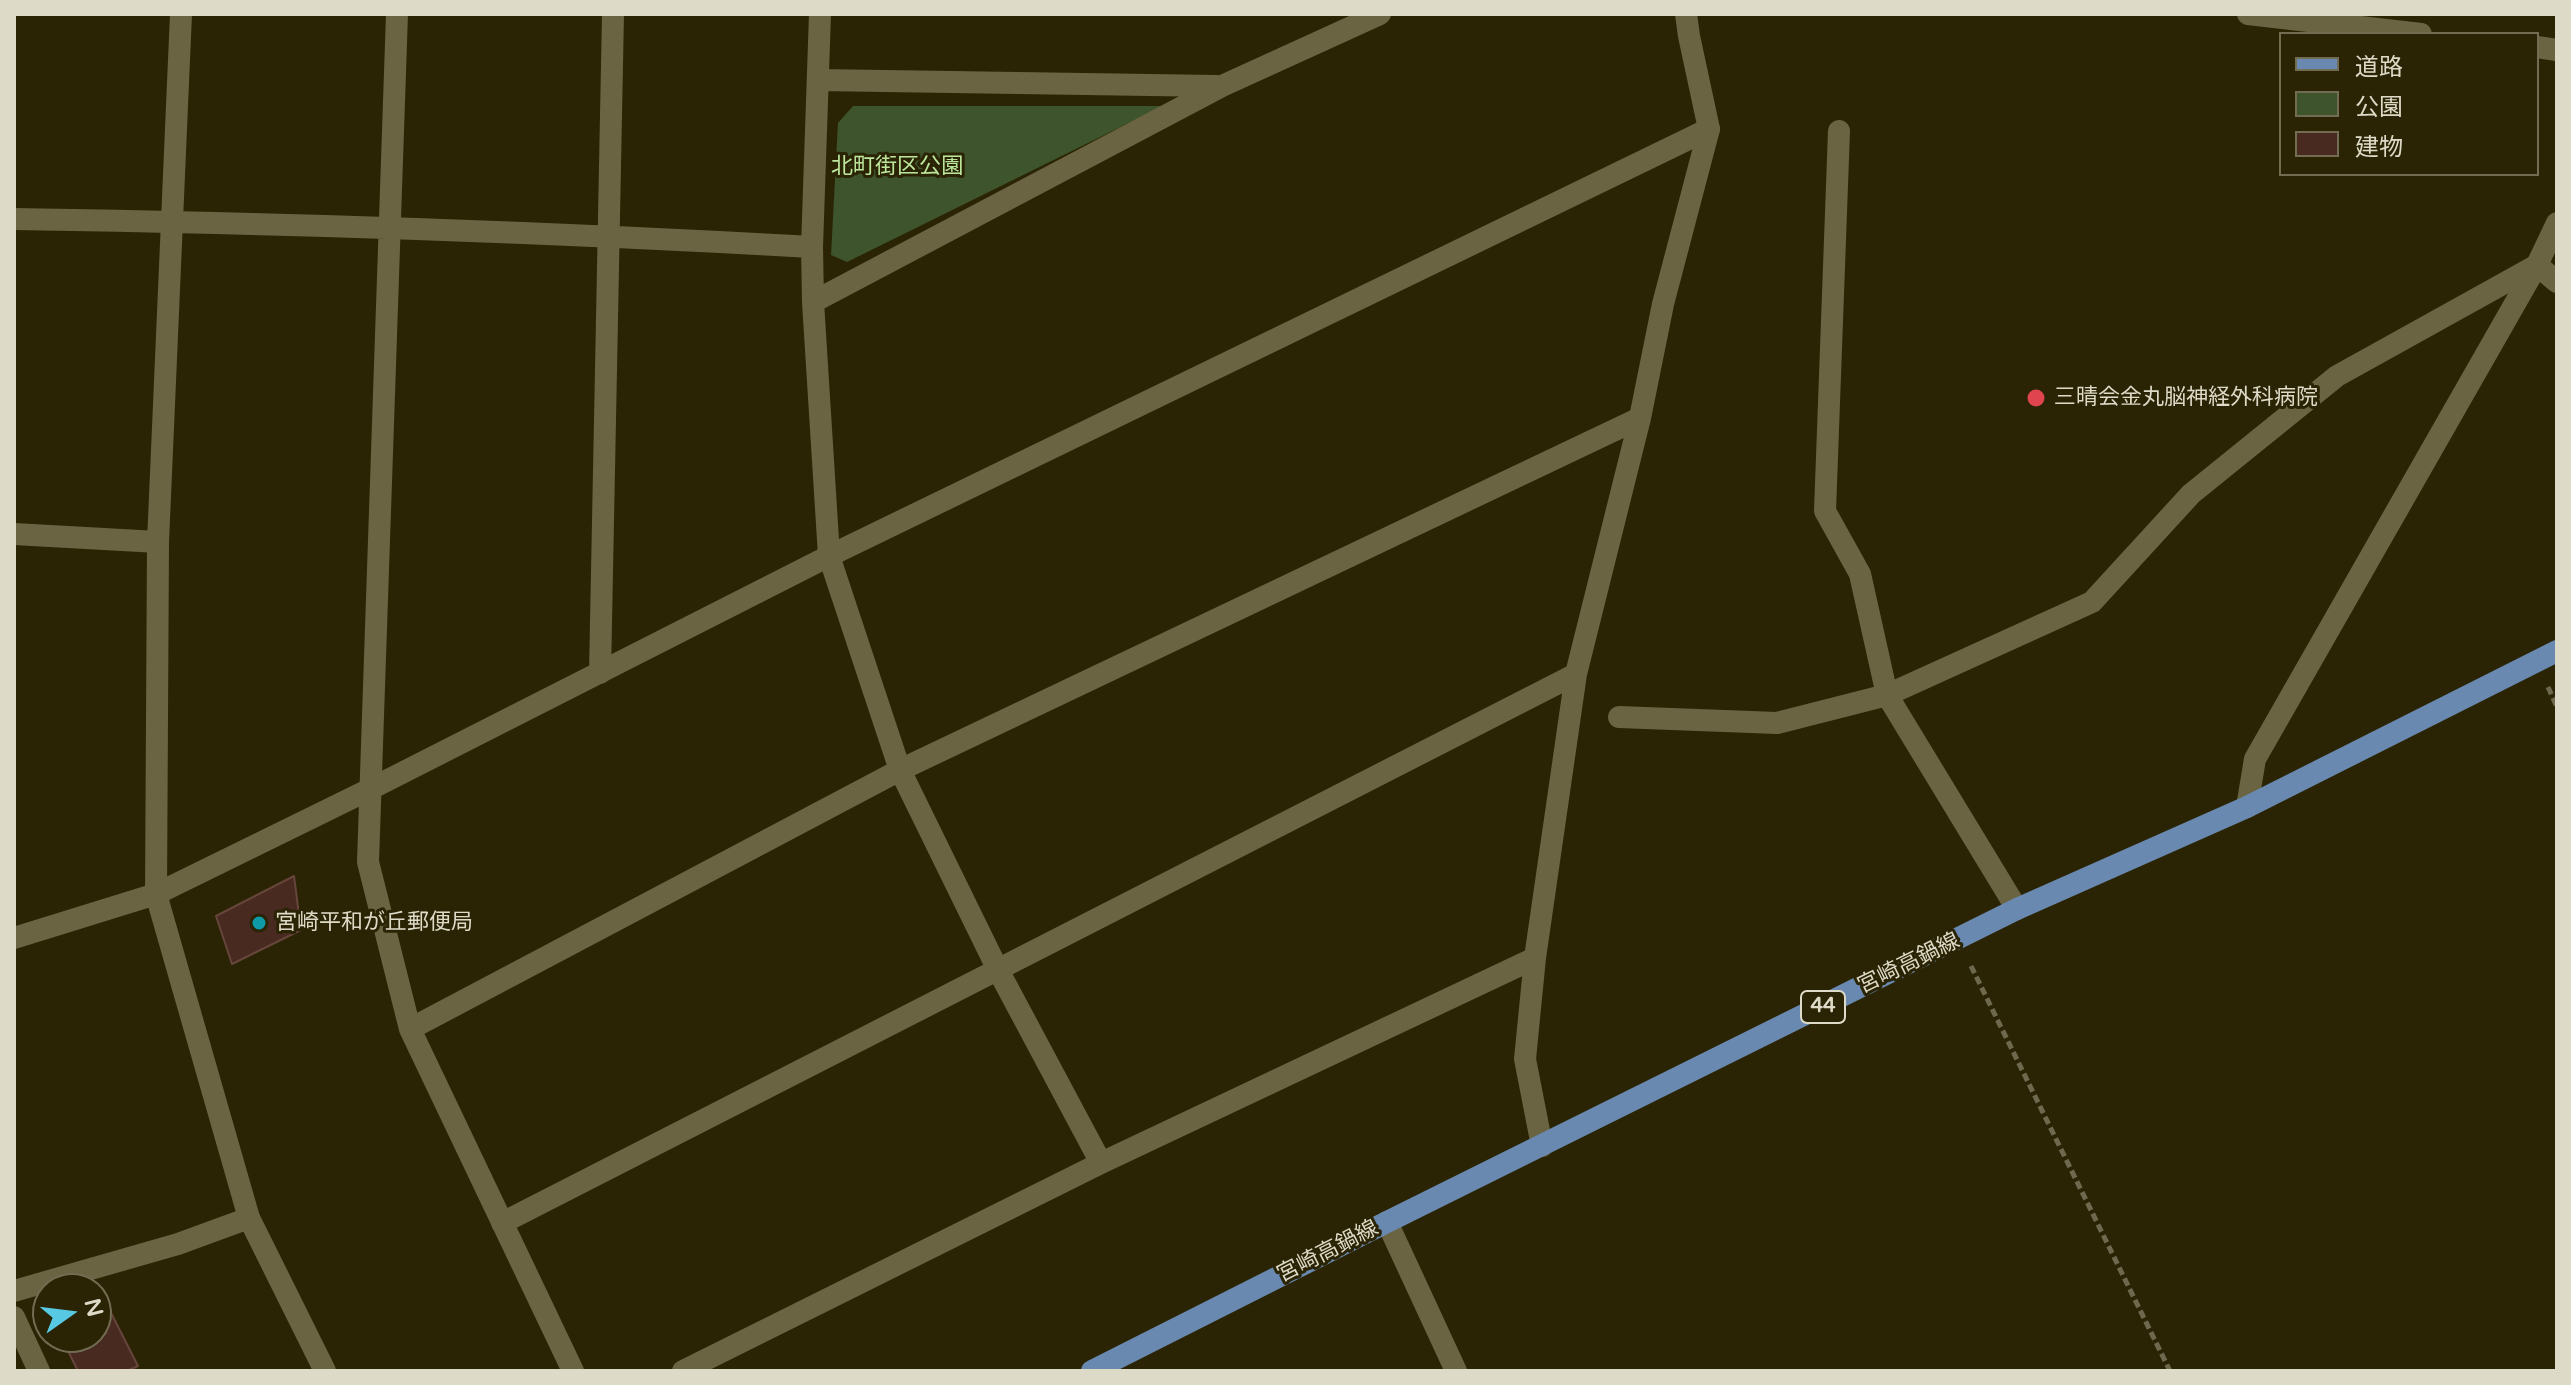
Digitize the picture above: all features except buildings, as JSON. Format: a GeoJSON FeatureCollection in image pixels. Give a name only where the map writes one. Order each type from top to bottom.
{"type":"FeatureCollection","features":[{"type":"Feature","properties":{"kind":"main road","name":"宮崎高鍋線"},"geometry":{"type":"LineString","coordinates":[[1092,1371],[2017,909],[2247,807],[2557,651]]}},
{"type":"Feature","properties":{"kind":"street"},"geometry":{"type":"LineString","coordinates":[[181,14],[158,542],[156,894],[249,1218],[325,1371]]}},
{"type":"Feature","properties":{"kind":"street"},"geometry":{"type":"LineString","coordinates":[[397,14],[368,862],[410,1029],[573,1371]]}},
{"type":"Feature","properties":{"kind":"street"},"geometry":{"type":"LineString","coordinates":[[600,673],[613,14]]}},
{"type":"Feature","properties":{"kind":"street"},"geometry":{"type":"LineString","coordinates":[[820,14],[812,247],[829,556],[900,770],[998,970],[1101,1163]]}},
{"type":"Feature","properties":{"kind":"street"},"geometry":{"type":"LineString","coordinates":[[813,302],[1222,86],[1380,14]]}},
{"type":"Feature","properties":{"kind":"street"},"geometry":{"type":"LineString","coordinates":[[1542,1146],[1525,1059],[1535,958],[1576,674],[1640,418],[1663,304],[1709,129],[1686,14]]}},
{"type":"Feature","properties":{"kind":"street"},"geometry":{"type":"LineString","coordinates":[[2248,14],[2404,32]]}},
{"type":"Feature","properties":{"kind":"street"},"geometry":{"type":"LineString","coordinates":[[818,80],[1222,86]]}},
{"type":"Feature","properties":{"kind":"street"},"geometry":{"type":"LineString","coordinates":[[14,938],[156,894],[829,556],[1709,129]]}},
{"type":"Feature","properties":{"kind":"street"},"geometry":{"type":"LineString","coordinates":[[1839,131],[1825,511],[1860,574],[1887,695],[2017,909]]}},
{"type":"Feature","properties":{"kind":"street"},"geometry":{"type":"LineString","coordinates":[[14,219],[172,221],[608,236],[812,247]]}},
{"type":"Feature","properties":{"kind":"street"},"geometry":{"type":"LineString","coordinates":[[2247,807],[2255,759],[2537,265],[2557,223]]}},
{"type":"Feature","properties":{"kind":"street"},"geometry":{"type":"LineString","coordinates":[[1619,717],[1777,723],[1887,695],[2092,602],[2191,494],[2337,376],[2537,265]]}},
{"type":"Feature","properties":{"kind":"street"},"geometry":{"type":"LineString","coordinates":[[2537,265],[2557,282]]}},
{"type":"Feature","properties":{"kind":"street"},"geometry":{"type":"LineString","coordinates":[[410,1029],[900,770],[1640,418]]}},
{"type":"Feature","properties":{"kind":"street"},"geometry":{"type":"LineString","coordinates":[[14,534],[158,542]]}},
{"type":"Feature","properties":{"kind":"street"},"geometry":{"type":"LineString","coordinates":[[502,1223],[1576,674]]}},
{"type":"Feature","properties":{"kind":"street"},"geometry":{"type":"LineString","coordinates":[[683,1371],[1101,1163],[1535,958]]}},
{"type":"Feature","properties":{"kind":"street"},"geometry":{"type":"LineString","coordinates":[[14,1291],[178,1244],[249,1218]]}},
{"type":"Feature","properties":{"kind":"street"},"geometry":{"type":"LineString","coordinates":[[1387,1222],[1456,1371]]}},
{"type":"Feature","properties":{"kind":"street"},"geometry":{"type":"LineString","coordinates":[[14,1317],[39,1371]]}},
{"type":"Feature","properties":{"kind":"path"},"geometry":{"type":"LineString","coordinates":[[1958,940],[2170,1371]]}},
{"type":"Feature","properties":{"kind":"green space","name":"北町街区公園"},"geometry":{"type":"Polygon","coordinates":[[[853,106],[1163,106],[847,262],[831,255],[838,123],[853,106]]]}},
{"type":"Feature","properties":{"kind":"place","name":"三晴会金丸脳神経外科病院"},"geometry":{"type":"Point","coordinates":[2036,398]}},
{"type":"Feature","properties":{"kind":"place","name":"宮崎平和が丘郵便局"},"geometry":{"type":"Point","coordinates":[259,923]}}]}
